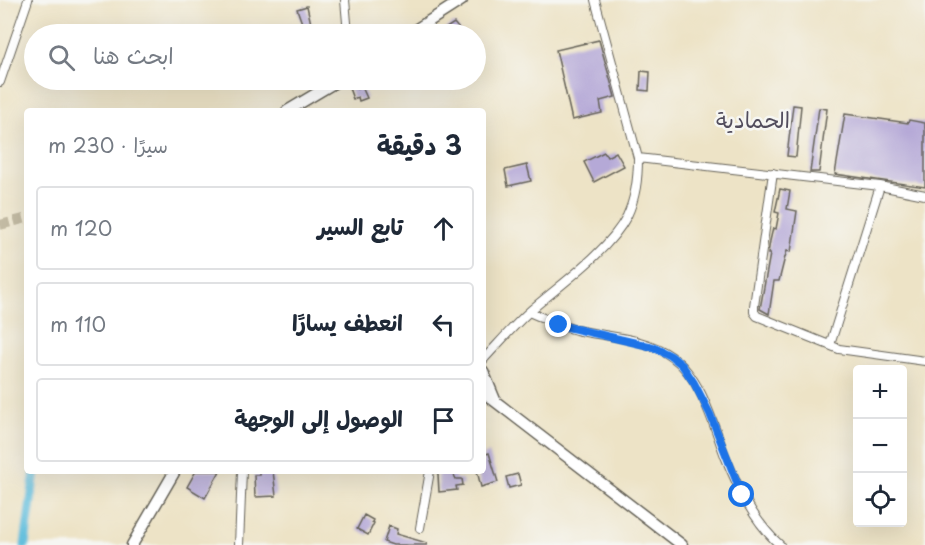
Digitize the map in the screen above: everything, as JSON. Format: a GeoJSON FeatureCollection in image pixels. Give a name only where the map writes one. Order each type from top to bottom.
{"type":"FeatureCollection","features":[{"type":"Feature","properties":{"kind":"main road"},"geometry":{"type":"LineString","coordinates":[[425,24],[462,0]]}},
{"type":"Feature","properties":{"kind":"main road"},"geometry":{"type":"LineString","coordinates":[[292,108],[322,90]]}},
{"type":"Feature","properties":{"kind":"main road"},"geometry":{"type":"LineString","coordinates":[[486,378],[496,403]]}},
{"type":"Feature","properties":{"kind":"main road"},"geometry":{"type":"LineString","coordinates":[[486,395],[682,545]]}},
{"type":"Feature","properties":{"kind":"main road"},"geometry":{"type":"LineString","coordinates":[[132,545],[173,474]]}},
{"type":"Feature","properties":{"kind":"street"},"geometry":{"type":"LineString","coordinates":[[0,82],[28,0]]}},
{"type":"Feature","properties":{"kind":"street"},"geometry":{"type":"LineString","coordinates":[[345,0],[347,24]]}},
{"type":"Feature","properties":{"kind":"street"},"geometry":{"type":"LineString","coordinates":[[486,357],[529,312],[615,234],[633,203],[638,183],[638,158],[595,0]]}},
{"type":"Feature","properties":{"kind":"street"},"geometry":{"type":"LineString","coordinates":[[638,158],[880,186],[925,195]]}},
{"type":"Feature","properties":{"kind":"street"},"geometry":{"type":"LineString","coordinates":[[773,173],[754,312],[758,316],[840,349],[925,361]]}},
{"type":"Feature","properties":{"kind":"street"},"geometry":{"type":"LineString","coordinates":[[830,345],[880,186]]}},
{"type":"Feature","properties":{"kind":"street"},"geometry":{"type":"LineString","coordinates":[[529,312],[574,329],[653,347],[671,356],[682,365],[710,414],[742,495],[780,545]]}},
{"type":"Feature","properties":{"kind":"street"},"geometry":{"type":"LineString","coordinates":[[240,545],[242,474]]}},
{"type":"Feature","properties":{"kind":"street"},"geometry":{"type":"LineString","coordinates":[[420,528],[429,474]]}},
{"type":"Feature","properties":{"kind":"building"},"geometry":{"type":"Polygon","coordinates":[[[307,6],[311,24],[302,24],[297,9],[307,6]]]}},
{"type":"Feature","properties":{"kind":"building"},"geometry":{"type":"Polygon","coordinates":[[[599,40],[615,97],[600,101],[602,113],[572,120],[556,50],[599,40]]]}},
{"type":"Feature","properties":{"kind":"building"},"geometry":{"type":"Polygon","coordinates":[[[641,71],[650,72],[649,91],[640,90],[641,71]]]}},
{"type":"Feature","properties":{"kind":"building"},"geometry":{"type":"Polygon","coordinates":[[[350,90],[363,90],[367,98],[359,101],[358,97],[353,99],[350,90]]]}},
{"type":"Feature","properties":{"kind":"building"},"geometry":{"type":"Polygon","coordinates":[[[793,105],[801,106],[796,157],[787,156],[793,105]]]}},
{"type":"Feature","properties":{"kind":"building"},"geometry":{"type":"Polygon","coordinates":[[[819,108],[827,109],[819,172],[810,172],[819,108]]]}},
{"type":"Feature","properties":{"kind":"building"},"geometry":{"type":"Polygon","coordinates":[[[845,114],[908,123],[909,120],[925,123],[925,187],[835,174],[845,114]]]}},
{"type":"Feature","properties":{"kind":"building"},"geometry":{"type":"Polygon","coordinates":[[[604,152],[607,157],[616,152],[624,166],[594,182],[584,162],[604,152]]]}},
{"type":"Feature","properties":{"kind":"building"},"geometry":{"type":"Polygon","coordinates":[[[527,165],[531,181],[508,186],[505,170],[527,165]]]}},
{"type":"Feature","properties":{"kind":"building"},"geometry":{"type":"Polygon","coordinates":[[[780,189],[790,191],[787,209],[797,211],[791,252],[787,251],[779,281],[774,281],[769,314],[760,309],[770,254],[768,254],[770,241],[773,228],[776,229],[779,213],[775,212],[780,189]]]}},
{"type":"Feature","properties":{"kind":"building"},"geometry":{"type":"Polygon","coordinates":[[[489,453],[498,482],[481,487],[478,474],[486,474],[486,454],[489,453]]]}},
{"type":"Feature","properties":{"kind":"building"},"geometry":{"type":"Polygon","coordinates":[[[194,474],[218,474],[205,498],[187,487],[194,474]]]}},
{"type":"Feature","properties":{"kind":"building"},"geometry":{"type":"Polygon","coordinates":[[[273,474],[276,496],[255,497],[254,475],[273,474]]]}},
{"type":"Feature","properties":{"kind":"building"},"geometry":{"type":"Polygon","coordinates":[[[438,474],[454,474],[456,479],[462,479],[463,485],[456,486],[457,490],[439,492],[438,474]]]}},
{"type":"Feature","properties":{"kind":"building"},"geometry":{"type":"Polygon","coordinates":[[[518,474],[521,485],[509,488],[506,477],[518,474]]]}},
{"type":"Feature","properties":{"kind":"building"},"geometry":{"type":"Polygon","coordinates":[[[364,515],[374,523],[368,535],[357,529],[364,515]]]}},
{"type":"Feature","properties":{"kind":"building"},"geometry":{"type":"Polygon","coordinates":[[[389,526],[397,529],[396,534],[427,543],[427,545],[393,545],[384,542],[389,526]]]}},
{"type":"Feature","properties":{"kind":"waterway"},"geometry":{"type":"LineString","coordinates":[[25,545],[35,474]]}},
{"type":"Feature","properties":{"kind":"tunnel"},"geometry":{"type":"LineString","coordinates":[[0,225],[24,219]]}},
{"type":"Feature","properties":{"kind":"district","name":"الحمادية"},"geometry":{"type":"Point","coordinates":[753,118]}},
{"type":"Feature","properties":{"kind":"route"},"geometry":{"type":"LineString","coordinates":[[559,325],[653,347],[671,356],[682,365],[710,414],[742,495]]}}]}
